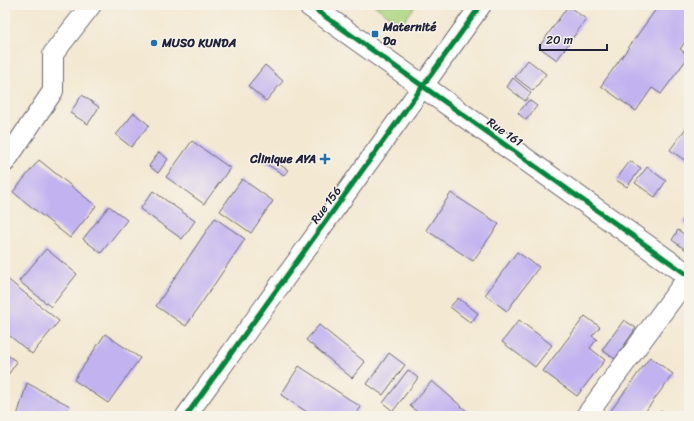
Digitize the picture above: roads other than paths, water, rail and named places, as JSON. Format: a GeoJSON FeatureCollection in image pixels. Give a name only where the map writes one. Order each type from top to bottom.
{"type":"FeatureCollection","features":[{"type":"Feature","properties":{"kind":"street"},"geometry":{"type":"LineString","coordinates":[[5,162],[53,91],[53,54],[91,5]]}},
{"type":"Feature","properties":{"kind":"street","name":"Rue 161"},"geometry":{"type":"LineString","coordinates":[[309,5],[689,276]]}},
{"type":"Feature","properties":{"kind":"street","name":"Rue 156"},"geometry":{"type":"LineString","coordinates":[[186,416],[481,5]]}},
{"type":"Feature","properties":{"kind":"street"},"geometry":{"type":"LineString","coordinates":[[586,416],[689,276]]}},
{"type":"Feature","properties":{"kind":"place","name":"Maternité Da"},"geometry":{"type":"Point","coordinates":[375,34]}},
{"type":"Feature","properties":{"kind":"place","name":"MUSO KUNDA"},"geometry":{"type":"Point","coordinates":[154,43]}},
{"type":"Feature","properties":{"kind":"place","name":"Clinique AYA"},"geometry":{"type":"Point","coordinates":[325,159]}}]}
